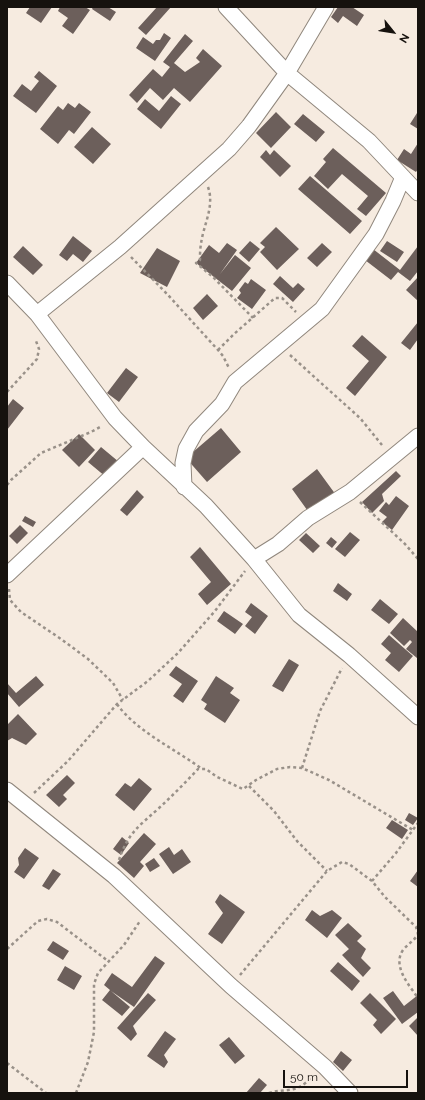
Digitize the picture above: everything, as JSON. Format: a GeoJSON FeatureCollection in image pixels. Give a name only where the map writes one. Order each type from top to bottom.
{"type":"FeatureCollection","features":[{"type":"Feature","properties":{"kind":"street"},"geometry":{"type":"LineString","coordinates":[[226,7],[287,73],[369,141],[418,193]]}},
{"type":"Feature","properties":{"kind":"street"},"geometry":{"type":"LineString","coordinates":[[37,314],[120,247],[229,149],[287,73],[326,7]]}},
{"type":"Feature","properties":{"kind":"street"},"geometry":{"type":"LineString","coordinates":[[184,487],[183,463],[186,449],[196,431],[222,404],[235,382],[322,309],[376,234],[403,178]]}},
{"type":"Feature","properties":{"kind":"street"},"geometry":{"type":"LineString","coordinates":[[7,283],[37,314],[115,418],[184,487],[206,506],[254,559],[299,615],[349,656],[418,717]]}},
{"type":"Feature","properties":{"kind":"street"},"geometry":{"type":"LineString","coordinates":[[254,559],[278,544],[308,518],[350,492],[418,436]]}},
{"type":"Feature","properties":{"kind":"street"},"geometry":{"type":"LineString","coordinates":[[9,574],[143,447]]}},
{"type":"Feature","properties":{"kind":"street"},"geometry":{"type":"LineString","coordinates":[[7,790],[114,876],[231,986],[325,1067],[350,1093]]}},
{"type":"Feature","properties":{"kind":"path"},"geometry":{"type":"LineString","coordinates":[[202,174],[210,192],[209,212],[201,244],[200,260],[196,263],[213,277],[253,318]]}},
{"type":"Feature","properties":{"kind":"path"},"geometry":{"type":"LineString","coordinates":[[120,247],[168,295],[218,350],[223,356],[235,382]]}},
{"type":"Feature","properties":{"kind":"path"},"geometry":{"type":"LineString","coordinates":[[218,350],[275,298],[279,297],[285,301],[306,323]]}},
{"type":"Feature","properties":{"kind":"path"},"geometry":{"type":"LineString","coordinates":[[7,392],[37,359],[39,349],[36,339]]}},
{"type":"Feature","properties":{"kind":"path"},"geometry":{"type":"LineString","coordinates":[[278,346],[360,418],[393,457]]}},
{"type":"Feature","properties":{"kind":"path"},"geometry":{"type":"LineString","coordinates":[[7,485],[41,453],[91,432],[115,418]]}},
{"type":"Feature","properties":{"kind":"path"},"geometry":{"type":"LineString","coordinates":[[7,477],[11,480]]}},
{"type":"Feature","properties":{"kind":"path"},"geometry":{"type":"LineString","coordinates":[[350,492],[405,544],[418,559]]}},
{"type":"Feature","properties":{"kind":"path"},"geometry":{"type":"LineString","coordinates":[[23,803],[68,761],[117,704],[148,681],[178,653],[215,611],[254,559]]}},
{"type":"Feature","properties":{"kind":"path"},"geometry":{"type":"LineString","coordinates":[[9,574],[10,600],[22,612],[88,659],[113,683],[123,700]]}},
{"type":"Feature","properties":{"kind":"path"},"geometry":{"type":"LineString","coordinates":[[302,768],[320,711],[349,656]]}},
{"type":"Feature","properties":{"kind":"path"},"geometry":{"type":"LineString","coordinates":[[117,704],[124,714],[146,731],[202,769],[206,769],[235,787],[243,789],[277,769],[290,767],[302,768],[329,780],[413,830]]}},
{"type":"Feature","properties":{"kind":"path"},"geometry":{"type":"LineString","coordinates":[[114,876],[122,850],[129,837],[139,825],[158,810],[198,770],[202,769]]}},
{"type":"Feature","properties":{"kind":"path"},"geometry":{"type":"LineString","coordinates":[[249,786],[274,811],[297,841],[327,871]]}},
{"type":"Feature","properties":{"kind":"path"},"geometry":{"type":"LineString","coordinates":[[372,881],[396,853],[418,823]]}},
{"type":"Feature","properties":{"kind":"path"},"geometry":{"type":"LineString","coordinates":[[231,986],[327,871],[342,862],[349,864],[372,881],[385,897],[418,930],[416,938],[402,952],[399,959],[400,970],[406,982],[418,998]]}},
{"type":"Feature","properties":{"kind":"path"},"geometry":{"type":"LineString","coordinates":[[76,1093],[88,1062],[94,1032],[94,984],[98,973],[124,945],[138,926],[146,906]]}},
{"type":"Feature","properties":{"kind":"path"},"geometry":{"type":"LineString","coordinates":[[7,949],[38,921],[47,919],[57,922],[108,961]]}},
{"type":"Feature","properties":{"kind":"path"},"geometry":{"type":"LineString","coordinates":[[7,1063],[46,1093]]}},
{"type":"Feature","properties":{"kind":"path"},"geometry":{"type":"LineString","coordinates":[[269,1093],[294,1089],[303,1085],[325,1067]]}},
{"type":"Feature","properties":{"kind":"building"},"geometry":{"type":"Polygon","coordinates":[[[30,7],[52,7],[41,23],[26,13],[30,7]]]}},
{"type":"Feature","properties":{"kind":"building"},"geometry":{"type":"Polygon","coordinates":[[[60,7],[85,7],[90,10],[73,34],[62,26],[68,18],[58,11],[60,7]]]}},
{"type":"Feature","properties":{"kind":"building"},"geometry":{"type":"Polygon","coordinates":[[[93,7],[108,7],[116,12],[110,21],[92,9],[93,7]]]}},
{"type":"Feature","properties":{"kind":"building"},"geometry":{"type":"Polygon","coordinates":[[[157,7],[171,7],[146,35],[138,28],[157,7]]]}},
{"type":"Feature","properties":{"kind":"building"},"geometry":{"type":"Polygon","coordinates":[[[338,7],[352,7],[364,15],[357,26],[343,16],[338,23],[331,17],[338,7]]]}},
{"type":"Feature","properties":{"kind":"building"},"geometry":{"type":"Polygon","coordinates":[[[164,33],[171,38],[155,61],[136,48],[143,37],[153,44],[156,40],[160,40],[164,33]]]}},
{"type":"Feature","properties":{"kind":"building"},"geometry":{"type":"Polygon","coordinates":[[[185,34],[193,41],[174,63],[185,72],[200,62],[196,58],[203,49],[222,66],[190,102],[174,88],[163,100],[150,88],[137,103],[129,95],[153,69],[162,77],[170,67],[163,62],[185,34]]]}},
{"type":"Feature","properties":{"kind":"building"},"geometry":{"type":"Polygon","coordinates":[[[39,71],[57,86],[36,113],[13,96],[22,84],[31,91],[39,81],[34,77],[39,71]]]}},
{"type":"Feature","properties":{"kind":"building"},"geometry":{"type":"Polygon","coordinates":[[[171,96],[181,104],[161,129],[137,109],[145,99],[159,111],[171,96]]]}},
{"type":"Feature","properties":{"kind":"building"},"geometry":{"type":"Polygon","coordinates":[[[68,103],[75,108],[79,103],[91,112],[74,134],[69,130],[58,144],[40,129],[58,106],[63,110],[68,103]]]}},
{"type":"Feature","properties":{"kind":"building"},"geometry":{"type":"Polygon","coordinates":[[[276,112],[291,127],[271,148],[256,133],[276,112]]]}},
{"type":"Feature","properties":{"kind":"building"},"geometry":{"type":"Polygon","coordinates":[[[417,113],[418,114],[418,129],[410,124],[417,113]]]}},
{"type":"Feature","properties":{"kind":"building"},"geometry":{"type":"Polygon","coordinates":[[[303,114],[325,132],[316,142],[294,124],[303,114]]]}},
{"type":"Feature","properties":{"kind":"building"},"geometry":{"type":"Polygon","coordinates":[[[92,127],[111,144],[93,164],[74,147],[92,127]]]}},
{"type":"Feature","properties":{"kind":"building"},"geometry":{"type":"Polygon","coordinates":[[[418,143],[418,169],[416,172],[397,160],[404,149],[411,154],[418,143]]]}},
{"type":"Feature","properties":{"kind":"building"},"geometry":{"type":"Polygon","coordinates":[[[333,148],[386,193],[366,216],[357,209],[368,196],[342,174],[328,189],[314,176],[326,162],[323,159],[333,148]]]}},
{"type":"Feature","properties":{"kind":"building"},"geometry":{"type":"Polygon","coordinates":[[[266,150],[270,155],[274,150],[291,166],[280,177],[260,157],[266,150]]]}},
{"type":"Feature","properties":{"kind":"building"},"geometry":{"type":"Polygon","coordinates":[[[310,176],[362,221],[350,234],[298,189],[310,176]]]}},
{"type":"Feature","properties":{"kind":"building"},"geometry":{"type":"Polygon","coordinates":[[[276,227],[299,249],[277,270],[260,252],[265,247],[260,243],[276,227]]]}},
{"type":"Feature","properties":{"kind":"building"},"geometry":{"type":"Polygon","coordinates":[[[73,236],[92,251],[83,262],[73,254],[67,261],[59,255],[73,236]]]}},
{"type":"Feature","properties":{"kind":"building"},"geometry":{"type":"Polygon","coordinates":[[[250,241],[260,249],[249,262],[239,253],[250,241]]]}},
{"type":"Feature","properties":{"kind":"building"},"geometry":{"type":"Polygon","coordinates":[[[387,241],[404,252],[397,262],[380,251],[387,241]]]}},
{"type":"Feature","properties":{"kind":"building"},"geometry":{"type":"Polygon","coordinates":[[[227,243],[237,250],[220,274],[235,255],[251,268],[232,291],[196,263],[209,245],[219,253],[227,243]]]}},
{"type":"Feature","properties":{"kind":"building"},"geometry":{"type":"Polygon","coordinates":[[[322,243],[332,252],[317,267],[307,258],[322,243]]]}},
{"type":"Feature","properties":{"kind":"building"},"geometry":{"type":"Polygon","coordinates":[[[23,246],[43,265],[33,275],[13,257],[23,246]]]}},
{"type":"Feature","properties":{"kind":"building"},"geometry":{"type":"Polygon","coordinates":[[[418,246],[418,271],[410,281],[398,272],[391,280],[365,260],[373,249],[400,270],[418,246]]]}},
{"type":"Feature","properties":{"kind":"building"},"geometry":{"type":"Polygon","coordinates":[[[157,248],[180,261],[167,287],[140,273],[157,248]]]}},
{"type":"Feature","properties":{"kind":"building"},"geometry":{"type":"Polygon","coordinates":[[[280,276],[293,288],[298,283],[305,289],[293,302],[273,284],[280,276]]]}},
{"type":"Feature","properties":{"kind":"building"},"geometry":{"type":"Polygon","coordinates":[[[418,277],[418,301],[406,290],[418,277]]]}},
{"type":"Feature","properties":{"kind":"building"},"geometry":{"type":"Polygon","coordinates":[[[251,279],[266,290],[252,309],[237,298],[241,293],[239,290],[245,282],[248,284],[251,279]]]}},
{"type":"Feature","properties":{"kind":"building"},"geometry":{"type":"Polygon","coordinates":[[[207,294],[218,306],[203,320],[193,308],[207,294]]]}},
{"type":"Feature","properties":{"kind":"building"},"geometry":{"type":"Polygon","coordinates":[[[418,322],[418,339],[410,350],[401,343],[418,322]]]}},
{"type":"Feature","properties":{"kind":"building"},"geometry":{"type":"Polygon","coordinates":[[[362,335],[387,357],[355,396],[346,388],[369,361],[352,346],[362,335]]]}},
{"type":"Feature","properties":{"kind":"building"},"geometry":{"type":"Polygon","coordinates":[[[126,368],[138,377],[119,402],[107,393],[126,368]]]}},
{"type":"Feature","properties":{"kind":"building"},"geometry":{"type":"Polygon","coordinates":[[[13,399],[24,408],[7,430],[7,407],[13,399]]]}},
{"type":"Feature","properties":{"kind":"building"},"geometry":{"type":"Polygon","coordinates":[[[221,428],[241,452],[207,482],[186,458],[221,428]]]}},
{"type":"Feature","properties":{"kind":"building"},"geometry":{"type":"Polygon","coordinates":[[[79,434],[95,450],[79,467],[62,450],[79,434]]]}},
{"type":"Feature","properties":{"kind":"building"},"geometry":{"type":"Polygon","coordinates":[[[101,447],[119,462],[106,477],[88,462],[101,447]]]}},
{"type":"Feature","properties":{"kind":"building"},"geometry":{"type":"Polygon","coordinates":[[[317,469],[336,495],[310,514],[292,489],[317,469]]]}},
{"type":"Feature","properties":{"kind":"building"},"geometry":{"type":"Polygon","coordinates":[[[396,471],[401,476],[382,494],[384,501],[372,513],[362,502],[396,471]]]}},
{"type":"Feature","properties":{"kind":"building"},"geometry":{"type":"Polygon","coordinates":[[[137,490],[144,497],[127,516],[120,510],[137,490]]]}},
{"type":"Feature","properties":{"kind":"building"},"geometry":{"type":"Polygon","coordinates":[[[396,496],[409,506],[392,530],[382,522],[387,517],[379,511],[386,502],[389,505],[396,496]]]}},
{"type":"Feature","properties":{"kind":"building"},"geometry":{"type":"Polygon","coordinates":[[[25,516],[36,522],[33,527],[22,521],[25,516]]]}},
{"type":"Feature","properties":{"kind":"building"},"geometry":{"type":"Polygon","coordinates":[[[20,525],[28,533],[17,544],[9,536],[20,525]]]}},
{"type":"Feature","properties":{"kind":"building"},"geometry":{"type":"Polygon","coordinates":[[[350,532],[360,540],[345,557],[335,549],[350,532]]]}},
{"type":"Feature","properties":{"kind":"building"},"geometry":{"type":"Polygon","coordinates":[[[306,533],[320,546],[313,553],[299,540],[306,533]]]}},
{"type":"Feature","properties":{"kind":"building"},"geometry":{"type":"Polygon","coordinates":[[[331,537],[337,542],[332,548],[326,543],[331,537]]]}},
{"type":"Feature","properties":{"kind":"building"},"geometry":{"type":"Polygon","coordinates":[[[200,547],[231,584],[207,605],[198,594],[211,582],[190,557],[200,547]]]}},
{"type":"Feature","properties":{"kind":"building"},"geometry":{"type":"Polygon","coordinates":[[[338,583],[352,594],[347,601],[333,591],[338,583]]]}},
{"type":"Feature","properties":{"kind":"building"},"geometry":{"type":"Polygon","coordinates":[[[380,599],[398,614],[389,624],[371,610],[380,599]]]}},
{"type":"Feature","properties":{"kind":"building"},"geometry":{"type":"Polygon","coordinates":[[[251,603],[268,616],[255,634],[245,626],[252,617],[245,612],[251,603]]]}},
{"type":"Feature","properties":{"kind":"building"},"geometry":{"type":"Polygon","coordinates":[[[224,611],[243,624],[235,634],[217,621],[224,611]]]}},
{"type":"Feature","properties":{"kind":"building"},"geometry":{"type":"Polygon","coordinates":[[[403,618],[418,632],[417,658],[406,649],[412,642],[410,640],[404,646],[390,633],[403,618]]]}},
{"type":"Feature","properties":{"kind":"building"},"geometry":{"type":"Polygon","coordinates":[[[389,635],[413,656],[399,672],[385,660],[391,653],[381,644],[389,635]]]}},
{"type":"Feature","properties":{"kind":"building"},"geometry":{"type":"Polygon","coordinates":[[[289,659],[299,665],[283,692],[272,686],[289,659]]]}},
{"type":"Feature","properties":{"kind":"building"},"geometry":{"type":"Polygon","coordinates":[[[176,666],[198,681],[183,703],[173,696],[182,684],[169,675],[176,666]]]}},
{"type":"Feature","properties":{"kind":"building"},"geometry":{"type":"Polygon","coordinates":[[[36,676],[44,685],[19,707],[7,693],[7,683],[16,693],[36,676]]]}},
{"type":"Feature","properties":{"kind":"building"},"geometry":{"type":"Polygon","coordinates":[[[216,676],[234,688],[230,693],[240,700],[225,723],[204,709],[207,704],[201,700],[216,676]]]}},
{"type":"Feature","properties":{"kind":"building"},"geometry":{"type":"Polygon","coordinates":[[[18,714],[37,734],[26,745],[12,738],[7,741],[7,725],[18,714]]]}},
{"type":"Feature","properties":{"kind":"building"},"geometry":{"type":"Polygon","coordinates":[[[67,775],[75,783],[63,795],[67,799],[59,807],[46,795],[67,775]]]}},
{"type":"Feature","properties":{"kind":"building"},"geometry":{"type":"Polygon","coordinates":[[[139,778],[152,789],[134,811],[115,795],[125,783],[131,787],[139,778]]]}},
{"type":"Feature","properties":{"kind":"building"},"geometry":{"type":"Polygon","coordinates":[[[409,813],[418,818],[413,825],[405,820],[409,813]]]}},
{"type":"Feature","properties":{"kind":"building"},"geometry":{"type":"Polygon","coordinates":[[[392,820],[408,830],[402,839],[386,828],[392,820]]]}},
{"type":"Feature","properties":{"kind":"building"},"geometry":{"type":"Polygon","coordinates":[[[144,833],[156,844],[140,862],[144,866],[134,878],[117,863],[144,833]]]}},
{"type":"Feature","properties":{"kind":"building"},"geometry":{"type":"Polygon","coordinates":[[[122,837],[129,843],[121,855],[113,849],[122,837]]]}},
{"type":"Feature","properties":{"kind":"building"},"geometry":{"type":"Polygon","coordinates":[[[169,847],[174,855],[182,849],[191,862],[173,874],[159,854],[169,847]]]}},
{"type":"Feature","properties":{"kind":"building"},"geometry":{"type":"Polygon","coordinates":[[[25,848],[39,858],[24,879],[14,872],[19,865],[18,858],[25,848]]]}},
{"type":"Feature","properties":{"kind":"building"},"geometry":{"type":"Polygon","coordinates":[[[154,858],[160,866],[150,872],[145,864],[154,858]]]}},
{"type":"Feature","properties":{"kind":"building"},"geometry":{"type":"Polygon","coordinates":[[[53,869],[61,874],[49,890],[42,886],[53,869]]]}},
{"type":"Feature","properties":{"kind":"building"},"geometry":{"type":"Polygon","coordinates":[[[418,870],[418,887],[410,881],[418,870]]]}},
{"type":"Feature","properties":{"kind":"building"},"geometry":{"type":"Polygon","coordinates":[[[220,894],[245,912],[222,944],[208,934],[223,913],[215,902],[220,894]]]}},
{"type":"Feature","properties":{"kind":"building"},"geometry":{"type":"Polygon","coordinates":[[[312,910],[320,916],[332,910],[342,918],[327,938],[305,920],[312,910]]]}},
{"type":"Feature","properties":{"kind":"building"},"geometry":{"type":"Polygon","coordinates":[[[348,923],[362,936],[357,941],[366,949],[361,958],[371,968],[363,977],[342,955],[349,949],[335,935],[348,923]]]}},
{"type":"Feature","properties":{"kind":"building"},"geometry":{"type":"Polygon","coordinates":[[[53,941],[69,951],[63,960],[47,950],[53,941]]]}},
{"type":"Feature","properties":{"kind":"building"},"geometry":{"type":"Polygon","coordinates":[[[155,956],[165,963],[134,1007],[111,991],[130,1007],[122,1016],[102,1000],[110,990],[104,985],[112,973],[132,987],[155,956]]]}},
{"type":"Feature","properties":{"kind":"building"},"geometry":{"type":"Polygon","coordinates":[[[338,962],[360,981],[352,991],[330,971],[338,962]]]}},
{"type":"Feature","properties":{"kind":"building"},"geometry":{"type":"Polygon","coordinates":[[[65,966],[82,976],[74,990],[57,980],[65,966]]]}},
{"type":"Feature","properties":{"kind":"building"},"geometry":{"type":"Polygon","coordinates":[[[393,991],[404,1006],[418,995],[418,1012],[402,1024],[383,998],[393,991]]]}},
{"type":"Feature","properties":{"kind":"building"},"geometry":{"type":"Polygon","coordinates":[[[148,993],[156,1000],[133,1026],[137,1034],[131,1041],[117,1028],[148,993]]]}},
{"type":"Feature","properties":{"kind":"building"},"geometry":{"type":"Polygon","coordinates":[[[370,993],[396,1019],[381,1034],[373,1025],[377,1020],[360,1003],[370,993]]]}},
{"type":"Feature","properties":{"kind":"building"},"geometry":{"type":"Polygon","coordinates":[[[418,1017],[418,1036],[409,1026],[418,1017]]]}},
{"type":"Feature","properties":{"kind":"building"},"geometry":{"type":"Polygon","coordinates":[[[165,1031],[176,1039],[164,1055],[168,1062],[164,1068],[147,1056],[165,1031]]]}},
{"type":"Feature","properties":{"kind":"building"},"geometry":{"type":"Polygon","coordinates":[[[229,1037],[245,1056],[235,1064],[219,1045],[229,1037]]]}},
{"type":"Feature","properties":{"kind":"building"},"geometry":{"type":"Polygon","coordinates":[[[341,1051],[352,1060],[343,1071],[333,1062],[341,1051]]]}},
{"type":"Feature","properties":{"kind":"building"},"geometry":{"type":"Polygon","coordinates":[[[259,1078],[267,1085],[260,1093],[246,1093],[259,1078]]]}}]}
